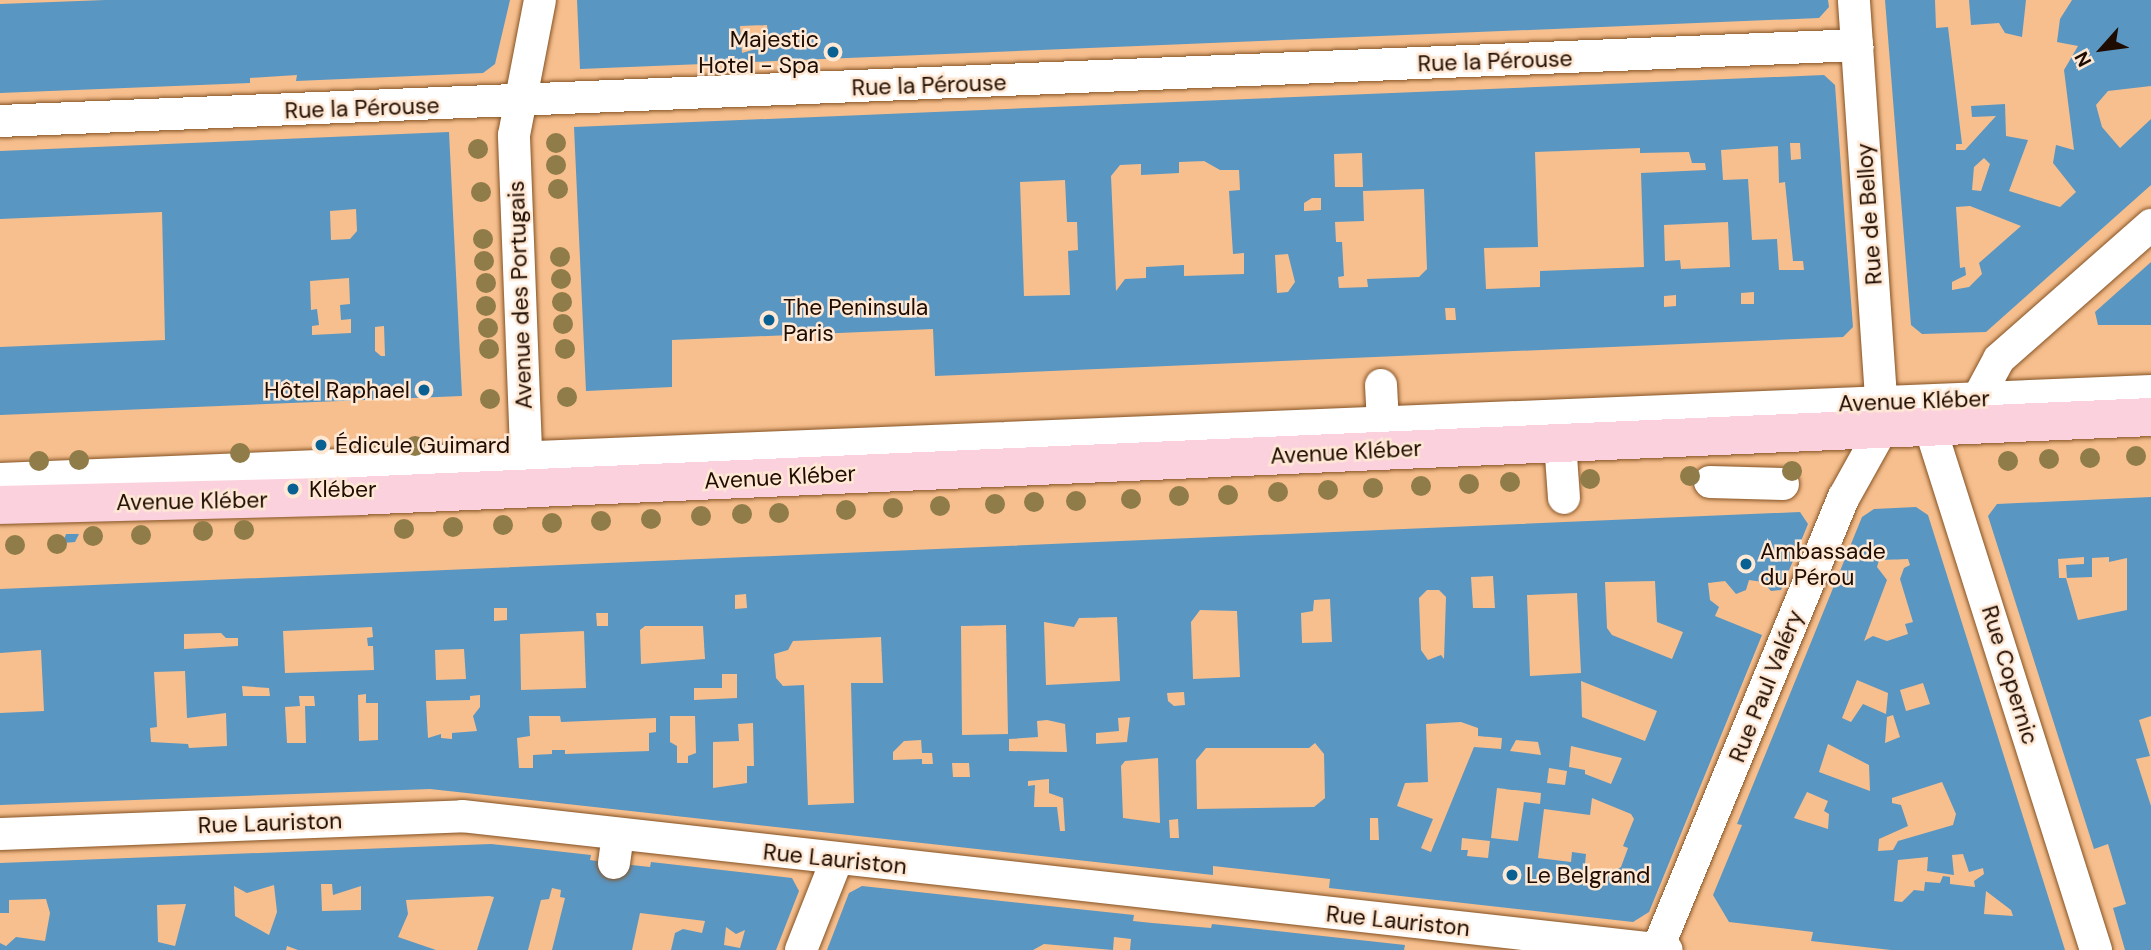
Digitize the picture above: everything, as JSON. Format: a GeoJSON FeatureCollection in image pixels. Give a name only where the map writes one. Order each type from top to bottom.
{"type":"FeatureCollection","features":[{"type":"Feature","properties":{"kind":"main road","name":"Avenue Kléber"},"geometry":{"type":"LineString","coordinates":[[0,505],[526,473],[1560,442],[1882,414],[1978,411],[2151,417]]}},
{"type":"Feature","properties":{"kind":"street","name":"Avenue des Portugais"},"geometry":{"type":"LineString","coordinates":[[526,473],[514,135],[540,0]]}},
{"type":"Feature","properties":{"kind":"street","name":"Rue de Belloy"},"geometry":{"type":"LineString","coordinates":[[1854,0],[1882,414]]}},
{"type":"Feature","properties":{"kind":"street","name":"Rue la Pérouse"},"geometry":{"type":"LineString","coordinates":[[0,121],[519,102],[1857,45]]}},
{"type":"Feature","properties":{"kind":"street"},"geometry":{"type":"LineString","coordinates":[[1978,411],[1999,359],[2151,225]]}},
{"type":"Feature","properties":{"kind":"street","name":"Avenue Kléber"},"geometry":{"type":"LineString","coordinates":[[1381,385],[1383,422]]}},
{"type":"Feature","properties":{"kind":"street","name":"Avenue Kléber"},"geometry":{"type":"LineString","coordinates":[[1978,411],[2151,391]]}},
{"type":"Feature","properties":{"kind":"street","name":"Rue Copernic"},"geometry":{"type":"LineString","coordinates":[[1925,413],[2096,950]]}},
{"type":"Feature","properties":{"kind":"street","name":"Avenue Kléber"},"geometry":{"type":"LineString","coordinates":[[0,479],[526,473],[1383,422],[1882,414]]}},
{"type":"Feature","properties":{"kind":"street","name":"Rue Paul Valéry"},"geometry":{"type":"LineString","coordinates":[[1660,950],[1844,497],[1882,414]]}},
{"type":"Feature","properties":{"kind":"street"},"geometry":{"type":"LineString","coordinates":[[1560,442],[1564,498]]}},
{"type":"Feature","properties":{"kind":"street"},"geometry":{"type":"LineString","coordinates":[[1710,482],[1783,484]]}},
{"type":"Feature","properties":{"kind":"street","name":"Rue Lauriston"},"geometry":{"type":"LineString","coordinates":[[0,834],[462,816],[616,849],[837,859],[1660,950]]}},
{"type":"Feature","properties":{"kind":"street"},"geometry":{"type":"LineString","coordinates":[[801,950],[837,859]]}},
{"type":"Feature","properties":{"kind":"building"},"geometry":{"type":"Polygon","coordinates":[[[105,0],[510,0],[495,64],[483,73],[296,81],[297,75],[250,78],[250,83],[0,93],[0,4],[105,0]]]}},
{"type":"Feature","properties":{"kind":"building"},"geometry":{"type":"Polygon","coordinates":[[[577,0],[1828,0],[1829,7],[1819,18],[580,69],[577,0]],[[767,25],[740,26],[742,53],[769,45],[767,25]]]}},
{"type":"Feature","properties":{"kind":"building"},"geometry":{"type":"Polygon","coordinates":[[[1885,0],[1935,0],[1936,28],[1948,27],[1962,144],[1956,144],[1956,150],[1965,150],[1996,116],[1972,117],[1971,106],[2005,104],[2006,136],[2028,140],[2009,191],[2060,207],[2076,192],[2053,163],[2056,145],[2074,150],[2064,70],[2078,46],[2057,42],[2060,19],[2072,0],[2151,0],[2151,86],[2108,91],[2096,105],[2102,127],[2120,148],[2151,119],[2151,185],[1986,332],[1922,334],[1911,325],[1885,0]],[[1984,158],[1974,167],[1972,190],[1981,191],[1990,164],[1984,158]],[[1970,206],[1956,207],[1960,268],[1965,267],[1966,275],[1952,282],[1952,290],[1969,287],[1982,274],[1979,263],[2021,226],[1970,206]]]}},
{"type":"Feature","properties":{"kind":"building"},"geometry":{"type":"Polygon","coordinates":[[[1969,0],[2026,0],[2022,37],[2005,33],[1999,23],[1971,25],[1969,0]]]}},
{"type":"Feature","properties":{"kind":"building"},"geometry":{"type":"Polygon","coordinates":[[[1824,75],[1835,85],[1853,327],[1843,337],[935,376],[933,329],[672,340],[672,387],[586,391],[574,127],[1824,75]],[[1790,143],[1791,160],[1801,159],[1800,143],[1790,143]],[[1778,146],[1721,150],[1723,180],[1748,179],[1752,240],[1777,239],[1779,270],[1804,270],[1803,261],[1793,261],[1785,182],[1779,183],[1778,146]],[[1640,148],[1535,152],[1538,247],[1484,248],[1486,289],[1540,287],[1540,271],[1644,267],[1641,173],[1706,170],[1705,163],[1692,163],[1689,152],[1640,153],[1640,148]],[[1362,153],[1334,154],[1335,187],[1363,187],[1362,153]],[[1204,161],[1179,162],[1179,173],[1141,175],[1141,164],[1120,165],[1111,176],[1116,291],[1125,279],[1146,278],[1146,267],[1184,265],[1184,276],[1244,274],[1244,253],[1233,254],[1229,191],[1240,190],[1239,170],[1220,170],[1204,161]],[[1065,180],[1020,182],[1024,296],[1070,295],[1068,251],[1078,250],[1077,222],[1067,222],[1065,180]],[[1424,189],[1363,191],[1364,221],[1335,222],[1336,242],[1342,242],[1344,276],[1338,277],[1339,288],[1368,287],[1367,279],[1419,277],[1427,269],[1424,189]],[[1312,198],[1304,203],[1304,211],[1321,210],[1321,198],[1312,198]],[[1728,222],[1664,225],[1665,261],[1680,260],[1681,269],[1730,267],[1728,222]],[[1288,254],[1275,255],[1277,293],[1288,292],[1295,282],[1288,254]],[[1754,292],[1741,293],[1741,304],[1754,304],[1754,292]],[[1676,295],[1664,296],[1664,307],[1676,306],[1676,295]],[[1445,308],[1446,320],[1456,320],[1455,308],[1445,308]]]}},
{"type":"Feature","properties":{"kind":"building"},"geometry":{"type":"Polygon","coordinates":[[[449,132],[462,396],[0,415],[0,347],[165,340],[162,212],[0,219],[0,151],[449,132]],[[356,209],[330,211],[331,240],[350,239],[357,231],[356,209]],[[349,278],[310,281],[311,310],[317,309],[319,325],[312,326],[312,335],[351,333],[351,319],[341,320],[340,305],[350,304],[349,278]],[[384,326],[375,327],[375,351],[385,356],[384,326]]]}},
{"type":"Feature","properties":{"kind":"building"},"geometry":{"type":"Polygon","coordinates":[[[2151,262],[2151,325],[2098,325],[2095,312],[2151,262]]]}},
{"type":"Feature","properties":{"kind":"building"},"geometry":{"type":"Polygon","coordinates":[[[2151,497],[2151,716],[2139,720],[2150,756],[2136,759],[2151,806],[2151,950],[2125,950],[2113,908],[2126,904],[2108,844],[2094,849],[1988,516],[1997,504],[2151,497]],[[2084,557],[2058,559],[2059,578],[2066,578],[2078,620],[2127,610],[2127,558],[2109,562],[2109,557],[2092,558],[2092,577],[2067,578],[2066,565],[2084,564],[2084,557]]]}},
{"type":"Feature","properties":{"kind":"building"},"geometry":{"type":"Polygon","coordinates":[[[1916,507],[1928,515],[2065,950],[1891,950],[1811,941],[1813,932],[1729,922],[1713,895],[1742,825],[1737,824],[1862,517],[1874,509],[1916,507]],[[1908,559],[1879,560],[1877,567],[1887,580],[1864,641],[1873,636],[1887,641],[1908,634],[1905,624],[1913,622],[1900,579],[1904,568],[1910,565],[1908,559]],[[1857,680],[1842,718],[1851,722],[1863,704],[1886,714],[1888,693],[1857,680]],[[1923,683],[1900,690],[1906,711],[1930,704],[1923,683]],[[1893,715],[1887,717],[1885,743],[1900,737],[1893,715]],[[1828,744],[1819,772],[1870,791],[1869,765],[1828,744]],[[1942,782],[1892,798],[1892,803],[1901,805],[1908,826],[1879,839],[1878,851],[1893,850],[1898,841],[1953,825],[1956,814],[1942,782]],[[1807,792],[1794,818],[1828,829],[1829,814],[1824,811],[1828,801],[1807,792]],[[1963,854],[1952,855],[1954,875],[1927,871],[1928,857],[1898,860],[1894,901],[1902,902],[1914,890],[1924,891],[1925,882],[1940,883],[1943,876],[1950,877],[1950,884],[1975,887],[1974,881],[1984,874],[1983,868],[1969,872],[1963,854]],[[1986,891],[1984,914],[2013,916],[2011,910],[1986,891]]]}},
{"type":"Feature","properties":{"kind":"building"},"geometry":{"type":"Polygon","coordinates":[[[1800,512],[1808,524],[1781,590],[1771,591],[1763,582],[1749,580],[1746,590],[1736,594],[1725,581],[1708,583],[1710,600],[1719,607],[1715,616],[1762,635],[1649,912],[1633,922],[1329,888],[1330,879],[1213,866],[1213,875],[430,789],[0,805],[0,713],[44,711],[41,650],[0,653],[0,589],[1800,512]],[[1493,576],[1471,577],[1473,608],[1495,608],[1493,576]],[[1655,581],[1605,582],[1607,628],[1612,635],[1672,659],[1683,632],[1657,622],[1655,581]],[[1427,590],[1419,598],[1421,650],[1428,660],[1441,655],[1444,659],[1446,597],[1439,590],[1427,590]],[[1577,593],[1527,595],[1530,676],[1581,673],[1577,593]],[[746,594],[735,595],[735,609],[747,608],[746,594]],[[1330,599],[1314,600],[1313,611],[1301,613],[1302,643],[1332,642],[1330,599]],[[494,608],[494,621],[507,620],[507,608],[494,608]],[[1200,610],[1191,622],[1193,679],[1240,677],[1237,611],[1200,610]],[[596,613],[597,626],[608,626],[608,613],[596,613]],[[1117,617],[1079,618],[1074,627],[1044,622],[1046,685],[1120,681],[1117,617]],[[1006,625],[961,626],[962,735],[1008,734],[1006,625]],[[645,626],[640,630],[641,664],[705,659],[703,626],[645,626]],[[372,627],[283,631],[285,673],[374,670],[373,646],[368,646],[367,638],[373,637],[372,627]],[[584,631],[520,634],[521,690],[586,688],[584,631]],[[221,633],[184,634],[184,649],[238,646],[238,638],[226,638],[221,633]],[[881,637],[793,641],[788,650],[774,654],[776,678],[783,686],[804,685],[808,805],[854,803],[851,683],[883,683],[881,637]],[[464,649],[435,650],[436,680],[466,679],[464,649]],[[185,671],[154,672],[157,727],[150,728],[151,742],[188,744],[189,748],[227,746],[226,713],[187,718],[185,671]],[[722,674],[722,688],[694,688],[694,700],[737,698],[737,674],[722,674]],[[1581,681],[1582,717],[1645,741],[1657,711],[1581,681]],[[242,686],[243,696],[270,696],[269,688],[242,686]],[[1184,692],[1167,693],[1168,701],[1174,706],[1185,705],[1184,692]],[[366,694],[358,695],[359,741],[378,740],[378,703],[366,703],[366,694]],[[480,695],[470,696],[470,700],[426,701],[428,738],[441,734],[441,738],[452,739],[452,733],[477,731],[473,716],[480,707],[480,695]],[[299,696],[300,706],[285,707],[287,743],[306,743],[305,706],[315,706],[314,696],[299,696]],[[529,716],[530,736],[517,738],[519,768],[533,768],[533,755],[552,754],[552,750],[565,750],[565,754],[649,751],[649,733],[656,732],[656,718],[561,722],[560,716],[529,716]],[[670,716],[670,742],[677,746],[677,763],[688,763],[688,756],[696,753],[695,716],[670,716]],[[1130,717],[1118,718],[1119,731],[1096,733],[1096,744],[1127,742],[1130,717]],[[1037,721],[1038,737],[1009,739],[1009,751],[1067,752],[1065,724],[1037,721]],[[1461,722],[1426,724],[1428,782],[1405,783],[1397,806],[1433,819],[1421,848],[1431,852],[1474,747],[1501,749],[1502,738],[1478,736],[1478,728],[1461,722]],[[753,723],[738,724],[739,741],[713,742],[713,788],[747,783],[747,766],[754,766],[753,723]],[[921,740],[904,741],[893,752],[893,760],[922,759],[922,764],[933,764],[932,753],[922,753],[921,740]],[[1516,740],[1510,751],[1541,755],[1538,742],[1516,740]],[[1315,743],[1309,748],[1206,748],[1196,760],[1197,809],[1314,807],[1325,798],[1324,754],[1315,743]],[[1571,746],[1569,767],[1585,770],[1585,774],[1611,784],[1622,758],[1571,746]],[[1158,758],[1125,761],[1121,766],[1123,818],[1160,823],[1158,758]],[[952,763],[953,777],[970,777],[969,763],[952,763]],[[1549,768],[1547,783],[1565,785],[1567,771],[1549,768]],[[1049,779],[1028,781],[1028,786],[1035,785],[1034,807],[1057,807],[1060,831],[1065,831],[1063,798],[1049,793],[1049,779]],[[1497,788],[1491,838],[1518,841],[1524,802],[1540,804],[1541,793],[1497,788]],[[1592,798],[1590,815],[1544,809],[1538,858],[1571,862],[1572,852],[1586,854],[1584,873],[1607,876],[1621,867],[1628,848],[1623,846],[1634,819],[1631,814],[1592,798]],[[1370,818],[1370,840],[1379,840],[1378,818],[1370,818]],[[1178,819],[1169,820],[1170,838],[1179,838],[1178,819]],[[1462,838],[1461,850],[1468,850],[1467,856],[1488,858],[1490,841],[1462,838]]]}},
{"type":"Feature","properties":{"kind":"building"},"geometry":{"type":"Polygon","coordinates":[[[66,534],[79,534],[75,542],[63,543],[66,534]]]}},
{"type":"Feature","properties":{"kind":"building"},"geometry":{"type":"Polygon","coordinates":[[[491,844],[591,855],[590,860],[604,862],[650,867],[651,862],[792,878],[799,891],[776,950],[671,950],[675,933],[683,929],[702,933],[705,921],[640,913],[632,950],[552,950],[565,898],[560,897],[561,890],[552,888],[549,899],[541,900],[528,950],[477,950],[494,897],[489,896],[406,900],[408,914],[398,937],[436,950],[298,950],[287,946],[286,950],[0,950],[0,943],[6,946],[16,937],[45,941],[50,913],[46,899],[9,900],[9,913],[0,913],[0,863],[491,844]],[[321,884],[322,911],[361,910],[361,886],[333,895],[332,884],[321,884]],[[274,885],[247,893],[234,886],[235,916],[269,935],[277,912],[274,885]],[[186,904],[157,905],[158,942],[175,946],[186,904]],[[726,927],[724,945],[740,948],[745,930],[736,934],[726,927]]]}},
{"type":"Feature","properties":{"kind":"building"},"geometry":{"type":"Polygon","coordinates":[[[862,886],[1134,915],[1133,921],[1211,928],[1212,924],[1405,945],[1404,950],[1130,950],[1131,939],[1114,937],[1113,950],[1044,944],[1033,950],[827,950],[849,893],[862,886]]]}},
{"type":"Feature","properties":{"kind":"place","name":"Majestic Hotel - Spa"},"geometry":{"type":"Point","coordinates":[833,52]}},
{"type":"Feature","properties":{"kind":"place","name":"The Peninsula Paris"},"geometry":{"type":"Point","coordinates":[769,320]}},
{"type":"Feature","properties":{"kind":"place","name":"Hôtel Raphael"},"geometry":{"type":"Point","coordinates":[424,390]}},
{"type":"Feature","properties":{"kind":"place","name":"Édicule Guimard"},"geometry":{"type":"Point","coordinates":[321,445]}},
{"type":"Feature","properties":{"kind":"place","name":"Kléber"},"geometry":{"type":"Point","coordinates":[293,489]}},
{"type":"Feature","properties":{"kind":"place","name":"Ambassade du Pérou"},"geometry":{"type":"Point","coordinates":[1746,564]}},
{"type":"Feature","properties":{"kind":"place","name":"Le Belgrand"},"geometry":{"type":"Point","coordinates":[1512,875]}}]}
